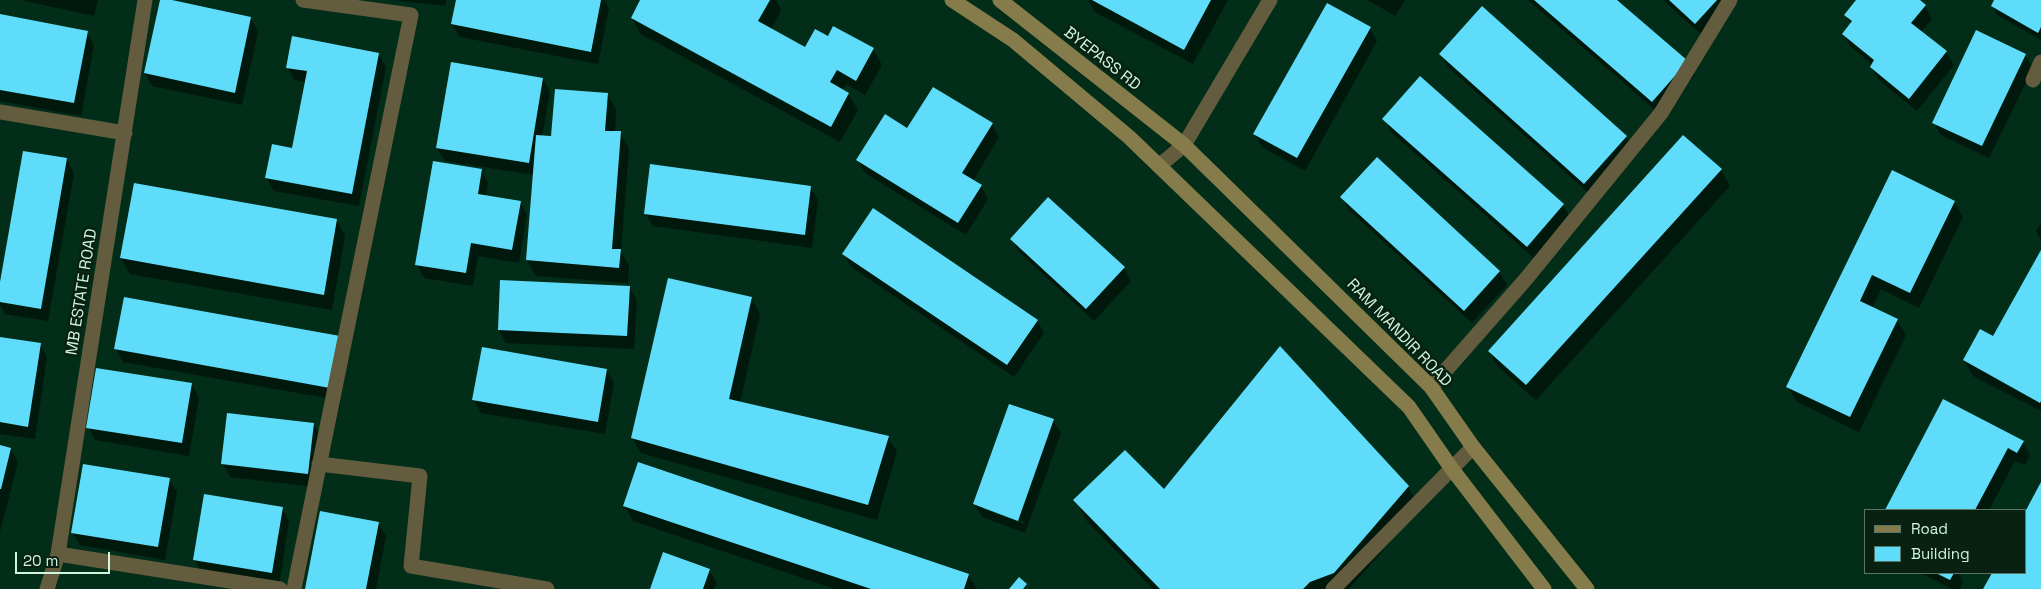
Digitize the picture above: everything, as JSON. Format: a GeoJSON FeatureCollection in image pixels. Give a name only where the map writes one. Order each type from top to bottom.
{"type":"FeatureCollection","features":[{"type":"Feature","properties":{"kind":"main road"},"geometry":{"type":"LineString","coordinates":[[952,0],[1013,40],[1129,137],[1409,407],[1452,468],[1544,589]]}},
{"type":"Feature","properties":{"kind":"main road","name":"BYEPASS RD"},"geometry":{"type":"LineString","coordinates":[[1000,0],[1184,144]]}},
{"type":"Feature","properties":{"kind":"main road","name":"RAM MANDIR ROAD"},"geometry":{"type":"LineString","coordinates":[[1184,144],[1431,387],[1473,447],[1587,589]]}},
{"type":"Feature","properties":{"kind":"street","name":"MB ESTATE ROAD"},"geometry":{"type":"LineString","coordinates":[[47,589],[58,554],[145,0]]}},
{"type":"Feature","properties":{"kind":"street"},"geometry":{"type":"LineString","coordinates":[[294,589],[411,15],[303,0]]}},
{"type":"Feature","properties":{"kind":"street"},"geometry":{"type":"LineString","coordinates":[[1160,166],[1184,144],[1270,0]]}},
{"type":"Feature","properties":{"kind":"street"},"geometry":{"type":"LineString","coordinates":[[1431,387],[1526,279],[1661,113],[1730,0]]}},
{"type":"Feature","properties":{"kind":"street"},"geometry":{"type":"LineString","coordinates":[[2033,80],[2041,62]]}},
{"type":"Feature","properties":{"kind":"street"},"geometry":{"type":"LineString","coordinates":[[0,112],[125,133]]}},
{"type":"Feature","properties":{"kind":"street"},"geometry":{"type":"LineString","coordinates":[[1333,589],[1473,447]]}},
{"type":"Feature","properties":{"kind":"street"},"geometry":{"type":"LineString","coordinates":[[319,464],[420,476],[411,566],[547,589]]}},
{"type":"Feature","properties":{"kind":"street"},"geometry":{"type":"LineString","coordinates":[[58,554],[280,589]]}},
{"type":"Feature","properties":{"kind":"building"},"geometry":{"type":"Polygon","coordinates":[[[160,0],[172,0],[251,17],[235,93],[144,73],[160,0]]]}},
{"type":"Feature","properties":{"kind":"building"},"geometry":{"type":"Polygon","coordinates":[[[456,0],[601,0],[591,52],[451,24],[456,0]]]}},
{"type":"Feature","properties":{"kind":"building"},"geometry":{"type":"Polygon","coordinates":[[[640,0],[770,0],[758,21],[805,47],[815,29],[828,36],[833,26],[874,48],[856,81],[837,70],[830,82],[849,93],[831,127],[631,18],[640,0]]]}},
{"type":"Feature","properties":{"kind":"building"},"geometry":{"type":"Polygon","coordinates":[[[1092,0],[1211,0],[1184,50],[1092,0]]]}},
{"type":"Feature","properties":{"kind":"building"},"geometry":{"type":"Polygon","coordinates":[[[1534,0],[1617,0],[1688,61],[1652,102],[1534,0]]]}},
{"type":"Feature","properties":{"kind":"building"},"geometry":{"type":"Polygon","coordinates":[[[1669,0],[1717,0],[1695,24],[1669,0]]]}},
{"type":"Feature","properties":{"kind":"building"},"geometry":{"type":"Polygon","coordinates":[[[1856,0],[1920,0],[1926,5],[1911,23],[1947,51],[1909,99],[1870,67],[1874,60],[1842,34],[1852,21],[1844,15],[1856,0]]]}},
{"type":"Feature","properties":{"kind":"building"},"geometry":{"type":"Polygon","coordinates":[[[1994,0],[2041,0],[2041,27],[2038,33],[1991,6],[1994,0]]]}},
{"type":"Feature","properties":{"kind":"building"},"geometry":{"type":"Polygon","coordinates":[[[1327,3],[1371,27],[1297,158],[1253,134],[1327,3]]]}},
{"type":"Feature","properties":{"kind":"building"},"geometry":{"type":"Polygon","coordinates":[[[1482,6],[1627,136],[1584,184],[1439,54],[1482,6]]]}},
{"type":"Feature","properties":{"kind":"building"},"geometry":{"type":"Polygon","coordinates":[[[0,14],[88,31],[74,103],[0,90],[0,14]]]}},
{"type":"Feature","properties":{"kind":"building"},"geometry":{"type":"Polygon","coordinates":[[[1976,30],[2026,54],[1982,146],[1932,123],[1976,30]]]}},
{"type":"Feature","properties":{"kind":"building"},"geometry":{"type":"Polygon","coordinates":[[[292,36],[379,53],[352,194],[265,178],[272,144],[292,148],[307,71],[286,68],[292,36]]]}},
{"type":"Feature","properties":{"kind":"building"},"geometry":{"type":"Polygon","coordinates":[[[451,62],[543,78],[529,163],[436,148],[451,62]]]}},
{"type":"Feature","properties":{"kind":"building"},"geometry":{"type":"Polygon","coordinates":[[[1420,76],[1564,204],[1527,247],[1382,119],[1420,76]]]}},
{"type":"Feature","properties":{"kind":"building"},"geometry":{"type":"Polygon","coordinates":[[[933,87],[993,123],[962,173],[982,185],[958,223],[856,160],[885,114],[907,128],[933,87]]]}},
{"type":"Feature","properties":{"kind":"building"},"geometry":{"type":"Polygon","coordinates":[[[555,89],[608,93],[605,131],[621,131],[612,249],[621,249],[619,268],[526,260],[536,135],[551,136],[555,89]]]}},
{"type":"Feature","properties":{"kind":"building"},"geometry":{"type":"Polygon","coordinates":[[[1683,135],[1722,169],[1526,385],[1488,351],[1683,135]]]}},
{"type":"Feature","properties":{"kind":"building"},"geometry":{"type":"Polygon","coordinates":[[[23,151],[67,158],[41,309],[0,302],[0,282],[23,151]]]}},
{"type":"Feature","properties":{"kind":"building"},"geometry":{"type":"Polygon","coordinates":[[[1377,157],[1500,271],[1464,311],[1340,197],[1377,157]]]}},
{"type":"Feature","properties":{"kind":"building"},"geometry":{"type":"Polygon","coordinates":[[[433,161],[482,169],[478,194],[521,201],[512,250],[471,243],[466,273],[415,265],[433,161]]]}},
{"type":"Feature","properties":{"kind":"building"},"geometry":{"type":"Polygon","coordinates":[[[650,164],[811,186],[805,235],[644,214],[650,164]]]}},
{"type":"Feature","properties":{"kind":"building"},"geometry":{"type":"Polygon","coordinates":[[[1892,170],[1955,201],[1910,293],[1872,275],[1860,301],[1898,319],[1850,417],[1786,387],[1892,170]]]}},
{"type":"Feature","properties":{"kind":"building"},"geometry":{"type":"Polygon","coordinates":[[[134,183],[337,219],[324,295],[120,258],[134,183]]]}},
{"type":"Feature","properties":{"kind":"building"},"geometry":{"type":"Polygon","coordinates":[[[1048,197],[1125,267],[1086,309],[1010,239],[1048,197]]]}},
{"type":"Feature","properties":{"kind":"building"},"geometry":{"type":"Polygon","coordinates":[[[873,208],[1038,320],[1007,365],[842,254],[873,208]]]}},
{"type":"Feature","properties":{"kind":"building"},"geometry":{"type":"Polygon","coordinates":[[[2041,250],[2040,403],[1963,360],[1980,329],[1993,336],[2041,250]]]}},
{"type":"Feature","properties":{"kind":"building"},"geometry":{"type":"Polygon","coordinates":[[[668,278],[752,297],[729,399],[889,436],[868,505],[631,438],[668,278]]]}},
{"type":"Feature","properties":{"kind":"building"},"geometry":{"type":"Polygon","coordinates":[[[500,280],[630,286],[627,336],[498,330],[500,280]]]}},
{"type":"Feature","properties":{"kind":"building"},"geometry":{"type":"Polygon","coordinates":[[[124,297],[340,336],[330,388],[114,349],[124,297]]]}},
{"type":"Feature","properties":{"kind":"building"},"geometry":{"type":"Polygon","coordinates":[[[0,337],[41,343],[28,427],[0,422],[0,337]]]}},
{"type":"Feature","properties":{"kind":"building"},"geometry":{"type":"Polygon","coordinates":[[[1280,346],[1409,486],[1334,573],[1310,582],[1303,589],[1160,589],[1073,500],[1125,450],[1164,489],[1280,346]]]}},
{"type":"Feature","properties":{"kind":"building"},"geometry":{"type":"Polygon","coordinates":[[[482,347],[607,369],[598,422],[472,400],[482,347]]]}},
{"type":"Feature","properties":{"kind":"building"},"geometry":{"type":"Polygon","coordinates":[[[96,368],[192,383],[182,443],[86,428],[96,368]]]}},
{"type":"Feature","properties":{"kind":"building"},"geometry":{"type":"Polygon","coordinates":[[[1943,399],[2024,441],[2017,453],[2008,448],[1976,509],[1886,509],[1943,399]]]}},
{"type":"Feature","properties":{"kind":"building"},"geometry":{"type":"Polygon","coordinates":[[[1009,404],[1054,419],[1018,521],[973,504],[1009,404]]]}},
{"type":"Feature","properties":{"kind":"building"},"geometry":{"type":"Polygon","coordinates":[[[227,413],[314,423],[308,474],[221,464],[227,413]]]}},
{"type":"Feature","properties":{"kind":"building"},"geometry":{"type":"Polygon","coordinates":[[[0,445],[11,448],[1,489],[0,489],[0,445]]]}},
{"type":"Feature","properties":{"kind":"building"},"geometry":{"type":"Polygon","coordinates":[[[638,462],[969,574],[964,589],[871,589],[623,506],[638,462]]]}},
{"type":"Feature","properties":{"kind":"building"},"geometry":{"type":"Polygon","coordinates":[[[83,464],[170,478],[158,547],[71,533],[83,464]]]}},
{"type":"Feature","properties":{"kind":"building"},"geometry":{"type":"Polygon","coordinates":[[[2041,482],[2041,589],[1983,589],[1991,574],[2026,574],[2026,510],[2041,482]]]}},
{"type":"Feature","properties":{"kind":"building"},"geometry":{"type":"Polygon","coordinates":[[[204,494],[283,507],[272,573],[193,560],[204,494]]]}},
{"type":"Feature","properties":{"kind":"building"},"geometry":{"type":"Polygon","coordinates":[[[320,511],[379,522],[366,589],[305,589],[320,511]]]}},
{"type":"Feature","properties":{"kind":"building"},"geometry":{"type":"Polygon","coordinates":[[[663,552],[710,569],[703,589],[650,589],[663,552]]]}},
{"type":"Feature","properties":{"kind":"building"},"geometry":{"type":"Polygon","coordinates":[[[1938,574],[1953,574],[1950,580],[1938,574]]]}},
{"type":"Feature","properties":{"kind":"building"},"geometry":{"type":"Polygon","coordinates":[[[1019,577],[1027,584],[1023,589],[1009,589],[1019,577]]]}}]}
